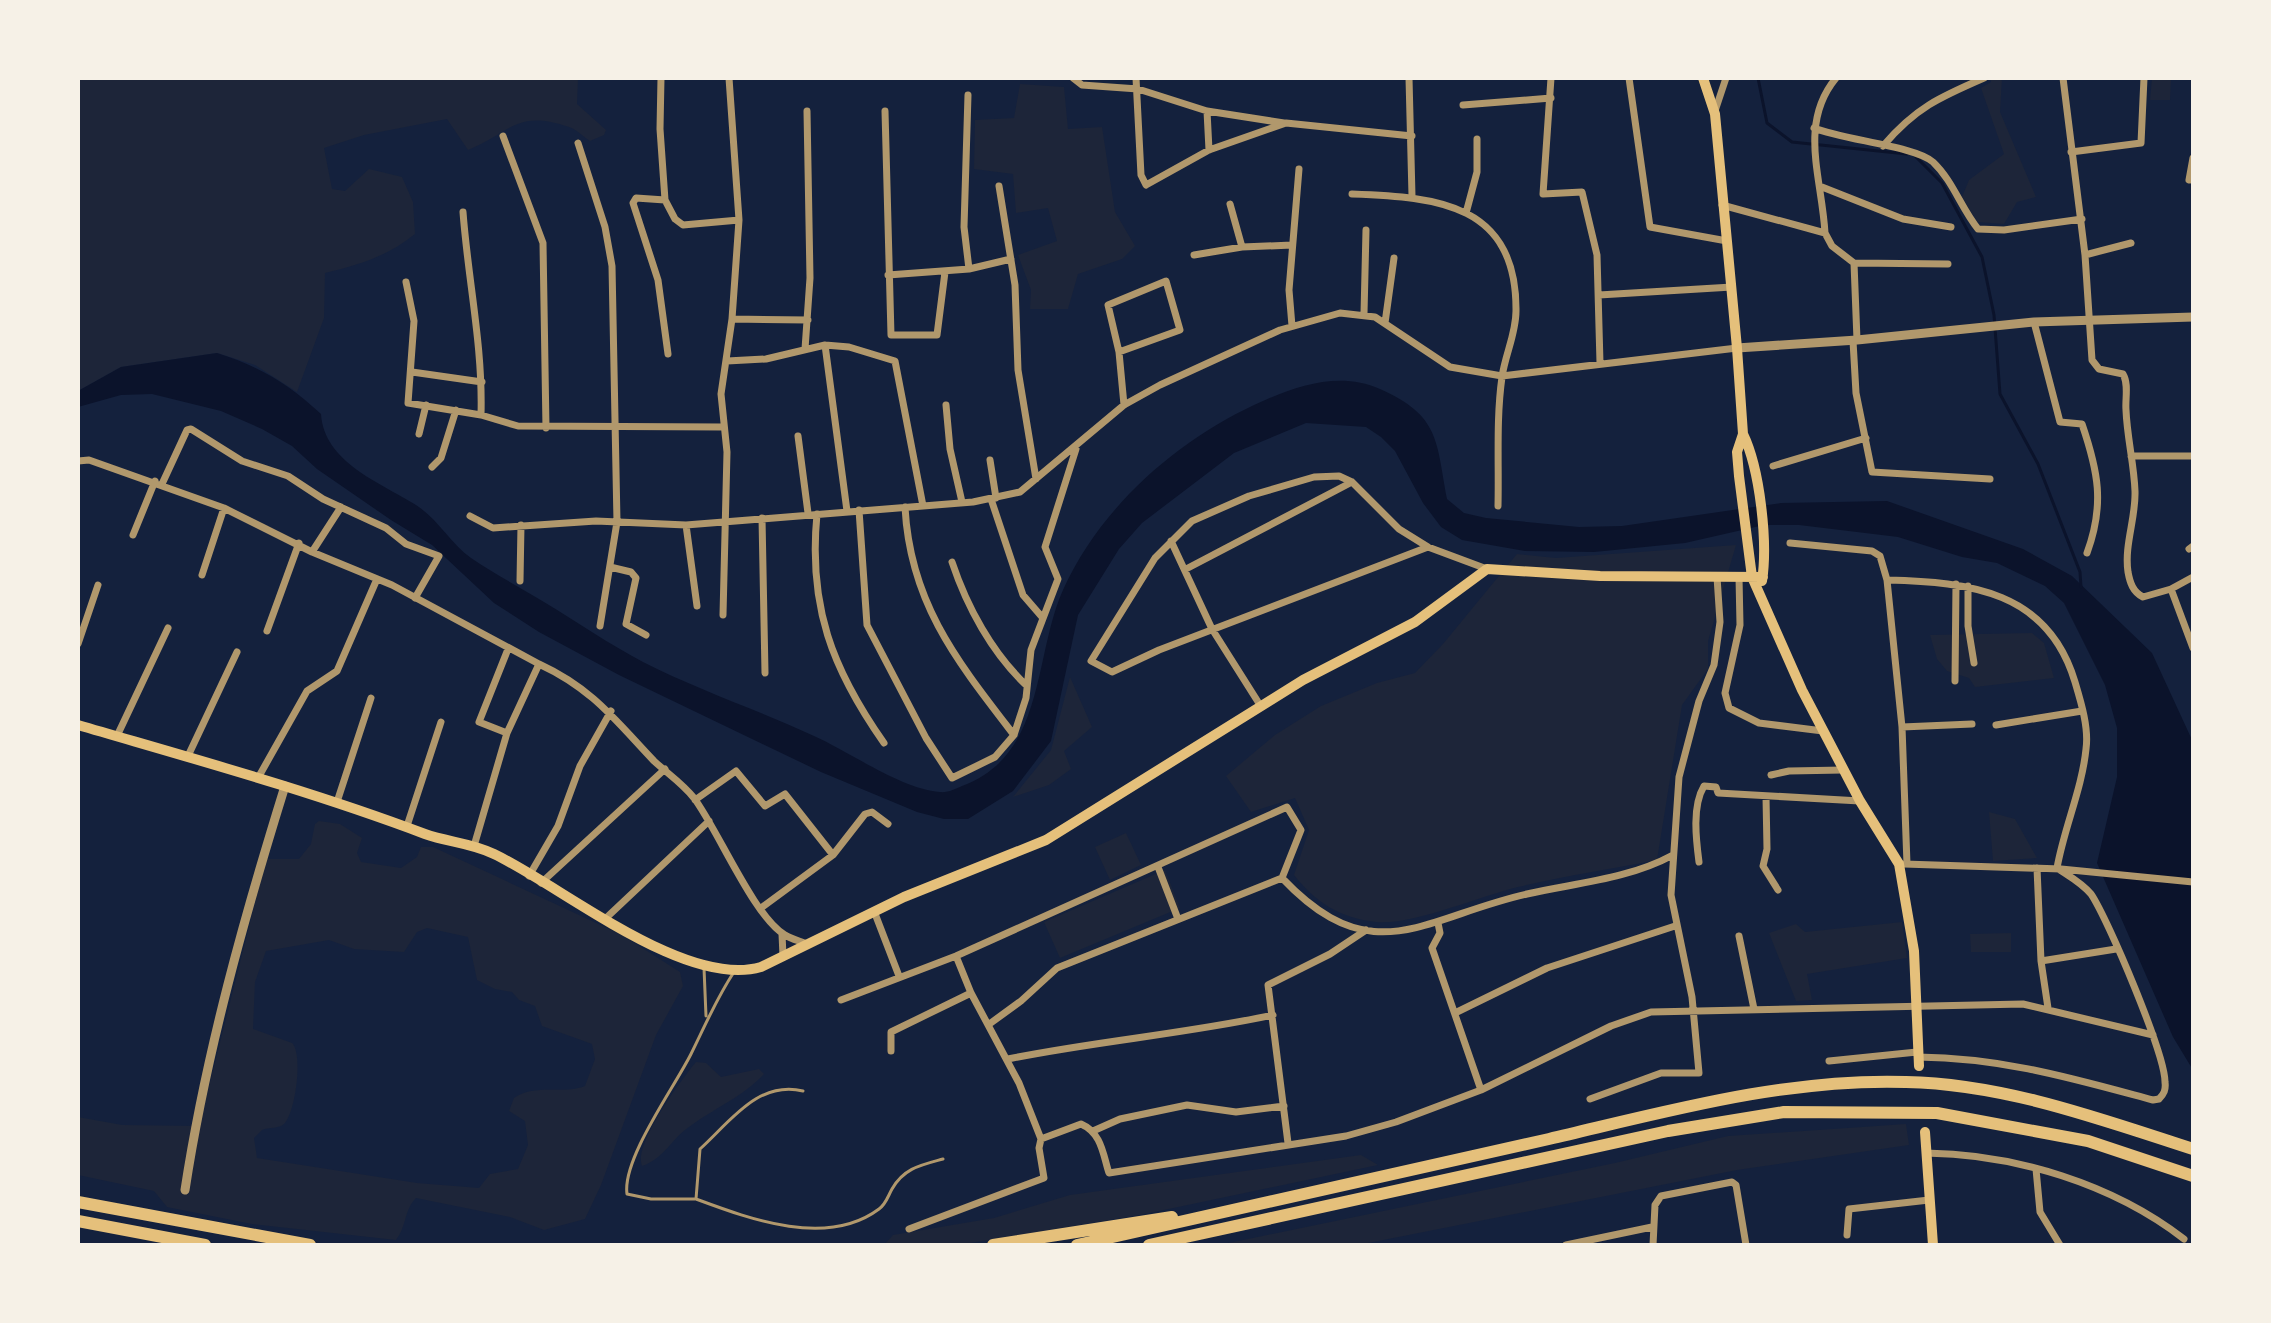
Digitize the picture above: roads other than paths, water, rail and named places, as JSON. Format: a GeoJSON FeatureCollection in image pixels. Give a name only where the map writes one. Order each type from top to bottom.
{"type":"FeatureCollection","features":[{"type":"Feature","properties":{"kind":"highway"},"geometry":{"type":"LineString","coordinates":[[1077,1245],[1662,1114],[1783,1089],[1837,1082],[1955,1086],[1999,1093],[2095,1117],[2193,1149]]}},
{"type":"Feature","properties":{"kind":"highway"},"geometry":{"type":"LineString","coordinates":[[1149,1245],[1668,1131],[1784,1112],[1937,1113],[2088,1141],[2193,1176]]}},
{"type":"Feature","properties":{"kind":"highway"},"geometry":{"type":"LineString","coordinates":[[78,1202],[310,1245]]}},
{"type":"Feature","properties":{"kind":"highway"},"geometry":{"type":"LineString","coordinates":[[993,1245],[1259,1205]]}},
{"type":"Feature","properties":{"kind":"highway"},"geometry":{"type":"LineString","coordinates":[[78,1221],[205,1245]]}},
{"type":"Feature","properties":{"kind":"main road"},"geometry":{"type":"LineString","coordinates":[[1703,78],[1715,114],[1732,287],[1743,434],[1737,452],[1749,563],[1758,577],[1760,590],[1823,731],[1860,801],[1903,864],[1914,951],[1918,1059]]}},
{"type":"Feature","properties":{"kind":"main road"},"geometry":{"type":"LineString","coordinates":[[1743,434],[1751,450],[1765,560],[1758,577]]}},
{"type":"Feature","properties":{"kind":"main road"},"geometry":{"type":"LineString","coordinates":[[78,725],[188,756],[474,846],[495,854],[605,919],[704,967],[734,972],[761,967],[934,883],[1046,840],[1260,705],[1415,622],[1487,569],[1600,576],[1758,577]]}},
{"type":"Feature","properties":{"kind":"main road"},"geometry":{"type":"LineString","coordinates":[[1925,1132],[1933,1245]]}},
{"type":"Feature","properties":{"kind":"street"},"geometry":{"type":"LineString","coordinates":[[661,78],[660,129],[665,200],[675,219],[683,225],[739,220]]}},
{"type":"Feature","properties":{"kind":"street"},"geometry":{"type":"LineString","coordinates":[[723,615],[727,452],[721,394],[732,319],[739,220],[729,78]]}},
{"type":"Feature","properties":{"kind":"street"},"geometry":{"type":"LineString","coordinates":[[1073,78],[1082,85],[1138,89],[1207,111],[1412,136]]}},
{"type":"Feature","properties":{"kind":"street"},"geometry":{"type":"LineString","coordinates":[[1136,78],[1141,175],[1146,185],[1209,150],[1286,123]]}},
{"type":"Feature","properties":{"kind":"street"},"geometry":{"type":"LineString","coordinates":[[1409,78],[1412,196]]}},
{"type":"Feature","properties":{"kind":"street"},"geometry":{"type":"LineString","coordinates":[[1551,78],[1542,176],[1544,195],[1582,192],[1596,246],[1600,363]]}},
{"type":"Feature","properties":{"kind":"street"},"geometry":{"type":"LineString","coordinates":[[1629,78],[1637,154],[1650,227],[1727,241]]}},
{"type":"Feature","properties":{"kind":"street"},"geometry":{"type":"LineString","coordinates":[[1715,114],[1726,78]]}},
{"type":"Feature","properties":{"kind":"street"},"geometry":{"type":"LineString","coordinates":[[1836,78],[1822,94],[1814,128],[1825,233],[1832,246],[1854,263],[1948,264]]}},
{"type":"Feature","properties":{"kind":"street"},"geometry":{"type":"LineString","coordinates":[[1883,146],[1904,120],[1926,103],[1984,78]]}},
{"type":"Feature","properties":{"kind":"street"},"geometry":{"type":"LineString","coordinates":[[2063,78],[2082,219],[2093,364],[2108,372],[2123,374],[2126,379],[2135,518],[2128,549],[2129,577],[2134,590],[2143,597],[2171,589],[2193,577]]}},
{"type":"Feature","properties":{"kind":"street"},"geometry":{"type":"LineString","coordinates":[[2071,152],[2141,143],[2144,78]]}},
{"type":"Feature","properties":{"kind":"street"},"geometry":{"type":"LineString","coordinates":[[968,95],[964,227],[969,269]]}},
{"type":"Feature","properties":{"kind":"street"},"geometry":{"type":"LineString","coordinates":[[1463,105],[1551,98]]}},
{"type":"Feature","properties":{"kind":"street"},"geometry":{"type":"LineString","coordinates":[[805,349],[808,320],[807,111]]}},
{"type":"Feature","properties":{"kind":"street"},"geometry":{"type":"LineString","coordinates":[[885,111],[891,335],[937,335],[945,272]]}},
{"type":"Feature","properties":{"kind":"street"},"geometry":{"type":"LineString","coordinates":[[1207,111],[1209,150]]}},
{"type":"Feature","properties":{"kind":"street"},"geometry":{"type":"LineString","coordinates":[[1814,128],[1847,140],[1918,153],[1931,161],[1949,181],[1962,209],[1978,229],[2004,230],[2082,219]]}},
{"type":"Feature","properties":{"kind":"street"},"geometry":{"type":"LineString","coordinates":[[503,136],[543,243],[546,428]]}},
{"type":"Feature","properties":{"kind":"street"},"geometry":{"type":"LineString","coordinates":[[1466,213],[1477,172],[1477,139]]}},
{"type":"Feature","properties":{"kind":"street"},"geometry":{"type":"LineString","coordinates":[[578,143],[605,227],[612,266],[617,522],[600,626]]}},
{"type":"Feature","properties":{"kind":"street"},"geometry":{"type":"LineString","coordinates":[[2189,180],[2193,158]]}},
{"type":"Feature","properties":{"kind":"street"},"geometry":{"type":"LineString","coordinates":[[1292,326],[1289,290],[1299,169]]}},
{"type":"Feature","properties":{"kind":"street"},"geometry":{"type":"LineString","coordinates":[[999,186],[1011,259],[1018,370],[1036,479]]}},
{"type":"Feature","properties":{"kind":"street"},"geometry":{"type":"LineString","coordinates":[[1822,187],[1903,219],[1951,227]]}},
{"type":"Feature","properties":{"kind":"street"},"geometry":{"type":"LineString","coordinates":[[1352,194],[1412,196],[1466,213],[1503,242],[1513,274],[1516,313],[1502,376],[1498,506]]}},
{"type":"Feature","properties":{"kind":"street"},"geometry":{"type":"LineString","coordinates":[[665,200],[636,198],[633,203],[658,280],[668,354]]}},
{"type":"Feature","properties":{"kind":"street"},"geometry":{"type":"LineString","coordinates":[[1230,204],[1242,247]]}},
{"type":"Feature","properties":{"kind":"street"},"geometry":{"type":"LineString","coordinates":[[1722,205],[1825,233]]}},
{"type":"Feature","properties":{"kind":"street"},"geometry":{"type":"LineString","coordinates":[[463,212],[468,278],[481,347],[481,415]]}},
{"type":"Feature","properties":{"kind":"street"},"geometry":{"type":"LineString","coordinates":[[1364,314],[1366,230]]}},
{"type":"Feature","properties":{"kind":"street"},"geometry":{"type":"LineString","coordinates":[[2085,255],[2131,243]]}},
{"type":"Feature","properties":{"kind":"street"},"geometry":{"type":"LineString","coordinates":[[1194,255],[1242,247],[1292,245]]}},
{"type":"Feature","properties":{"kind":"street"},"geometry":{"type":"LineString","coordinates":[[1385,323],[1394,258]]}},
{"type":"Feature","properties":{"kind":"street"},"geometry":{"type":"LineString","coordinates":[[888,275],[969,269],[1011,259]]}},
{"type":"Feature","properties":{"kind":"street"},"geometry":{"type":"LineString","coordinates":[[1854,263],[1856,393],[1874,473],[1990,479]]}},
{"type":"Feature","properties":{"kind":"street"},"geometry":{"type":"LineString","coordinates":[[1119,352],[1180,330],[1166,281],[1108,304],[1119,352],[1124,405]]}},
{"type":"Feature","properties":{"kind":"street"},"geometry":{"type":"LineString","coordinates":[[406,282],[414,321],[412,372],[407,401],[481,415],[518,426],[723,427]]}},
{"type":"Feature","properties":{"kind":"street"},"geometry":{"type":"LineString","coordinates":[[1599,295],[1732,287]]}},
{"type":"Feature","properties":{"kind":"street"},"geometry":{"type":"LineString","coordinates":[[470,516],[489,528],[617,522],[686,525],[993,499],[1020,492],[1124,405],[1160,385],[1292,326],[1340,313],[1364,314],[1385,323],[1450,367],[1502,376],[1737,348],[1855,340],[1986,325],[2193,317]]}},
{"type":"Feature","properties":{"kind":"street"},"geometry":{"type":"LineString","coordinates":[[732,319],[808,320]]}},
{"type":"Feature","properties":{"kind":"street"},"geometry":{"type":"LineString","coordinates":[[2034,322],[2060,422],[2082,424],[2098,477],[2100,498],[2087,553]]}},
{"type":"Feature","properties":{"kind":"street"},"geometry":{"type":"LineString","coordinates":[[727,361],[766,359],[825,345],[897,362],[923,506]]}},
{"type":"Feature","properties":{"kind":"street"},"geometry":{"type":"LineString","coordinates":[[825,345],[847,511]]}},
{"type":"Feature","properties":{"kind":"street"},"geometry":{"type":"LineString","coordinates":[[412,372],[482,382]]}},
{"type":"Feature","properties":{"kind":"street"},"geometry":{"type":"LineString","coordinates":[[419,434],[426,405]]}},
{"type":"Feature","properties":{"kind":"street"},"geometry":{"type":"LineString","coordinates":[[946,405],[950,449],[962,502]]}},
{"type":"Feature","properties":{"kind":"street"},"geometry":{"type":"LineString","coordinates":[[432,467],[441,458],[456,410]]}},
{"type":"Feature","properties":{"kind":"street"},"geometry":{"type":"LineString","coordinates":[[133,535],[158,483],[191,429],[242,461],[288,476],[341,507],[386,528],[412,547],[439,556],[415,598]]}},
{"type":"Feature","properties":{"kind":"street"},"geometry":{"type":"LineString","coordinates":[[798,436],[808,513]]}},
{"type":"Feature","properties":{"kind":"street"},"geometry":{"type":"LineString","coordinates":[[1773,466],[1802,460],[1866,438]]}},
{"type":"Feature","properties":{"kind":"street"},"geometry":{"type":"LineString","coordinates":[[859,510],[867,625],[932,748],[952,778],[995,757],[1014,735],[1027,686],[1031,650],[1058,579],[1045,547],[1077,446]]}},
{"type":"Feature","properties":{"kind":"street"},"geometry":{"type":"LineString","coordinates":[[2131,456],[2193,456]]}},
{"type":"Feature","properties":{"kind":"street"},"geometry":{"type":"LineString","coordinates":[[78,461],[89,460],[224,508],[312,552],[377,579],[567,677],[611,711],[648,754],[695,800],[761,908],[782,934],[807,944]]}},
{"type":"Feature","properties":{"kind":"street"},"geometry":{"type":"LineString","coordinates":[[990,460],[993,499],[1023,595],[1042,617]]}},
{"type":"Feature","properties":{"kind":"street"},"geometry":{"type":"LineString","coordinates":[[1428,547],[1107,672],[1091,662],[1155,558],[1192,521],[1271,489],[1326,474],[1352,482],[1399,529],[1428,547],[1487,569]]}},
{"type":"Feature","properties":{"kind":"street"},"geometry":{"type":"LineString","coordinates":[[1186,569],[1352,482]]}},
{"type":"Feature","properties":{"kind":"street"},"geometry":{"type":"LineString","coordinates":[[312,552],[341,507]]}},
{"type":"Feature","properties":{"kind":"street"},"geometry":{"type":"LineString","coordinates":[[905,507],[909,555],[925,604],[1014,735]]}},
{"type":"Feature","properties":{"kind":"street"},"geometry":{"type":"LineString","coordinates":[[202,575],[224,508]]}},
{"type":"Feature","properties":{"kind":"street"},"geometry":{"type":"LineString","coordinates":[[817,514],[815,539],[827,643],[849,689],[884,743]]}},
{"type":"Feature","properties":{"kind":"street"},"geometry":{"type":"LineString","coordinates":[[762,518],[765,673]]}},
{"type":"Feature","properties":{"kind":"street"},"geometry":{"type":"LineString","coordinates":[[520,581],[521,525]]}},
{"type":"Feature","properties":{"kind":"street"},"geometry":{"type":"LineString","coordinates":[[686,525],[697,606]]}},
{"type":"Feature","properties":{"kind":"street"},"geometry":{"type":"LineString","coordinates":[[1171,541],[1212,629],[1260,705]]}},
{"type":"Feature","properties":{"kind":"street"},"geometry":{"type":"LineString","coordinates":[[267,631],[299,543]]}},
{"type":"Feature","properties":{"kind":"street"},"geometry":{"type":"LineString","coordinates":[[1790,543],[1877,553],[1887,580],[1902,727],[1903,864],[2057,868],[2193,882]]}},
{"type":"Feature","properties":{"kind":"street"},"geometry":{"type":"LineString","coordinates":[[952,562],[961,587],[998,654],[1027,686]]}},
{"type":"Feature","properties":{"kind":"street"},"geometry":{"type":"LineString","coordinates":[[610,567],[631,572],[636,578],[626,624],[646,635]]}},
{"type":"Feature","properties":{"kind":"street"},"geometry":{"type":"LineString","coordinates":[[1590,1099],[1661,1073],[1699,1073],[1693,1012],[1671,895],[1679,777],[1699,701],[1714,665],[1720,622],[1717,577]]}},
{"type":"Feature","properties":{"kind":"street"},"geometry":{"type":"LineString","coordinates":[[1739,577],[1740,625],[1725,693],[1729,708],[1759,723],[1823,731]]}},
{"type":"Feature","properties":{"kind":"street"},"geometry":{"type":"LineString","coordinates":[[258,778],[307,691],[337,671],[377,579]]}},
{"type":"Feature","properties":{"kind":"street"},"geometry":{"type":"LineString","coordinates":[[1887,580],[1968,586],[2016,603],[2058,640],[2070,665],[2082,711],[2087,748],[2057,868]]}},
{"type":"Feature","properties":{"kind":"street"},"geometry":{"type":"LineString","coordinates":[[1955,681],[1956,584]]}},
{"type":"Feature","properties":{"kind":"street"},"geometry":{"type":"LineString","coordinates":[[78,644],[98,585]]}},
{"type":"Feature","properties":{"kind":"street"},"geometry":{"type":"LineString","coordinates":[[1968,586],[1968,626],[1974,663]]}},
{"type":"Feature","properties":{"kind":"street"},"geometry":{"type":"LineString","coordinates":[[2171,589],[2193,648]]}},
{"type":"Feature","properties":{"kind":"street"},"geometry":{"type":"LineString","coordinates":[[117,736],[168,628]]}},
{"type":"Feature","properties":{"kind":"street"},"geometry":{"type":"LineString","coordinates":[[507,733],[479,720],[508,649]]}},
{"type":"Feature","properties":{"kind":"street"},"geometry":{"type":"LineString","coordinates":[[188,756],[237,652]]}},
{"type":"Feature","properties":{"kind":"street"},"geometry":{"type":"LineString","coordinates":[[474,846],[507,733],[539,664]]}},
{"type":"Feature","properties":{"kind":"street"},"geometry":{"type":"LineString","coordinates":[[337,802],[371,698]]}},
{"type":"Feature","properties":{"kind":"street"},"geometry":{"type":"LineString","coordinates":[[536,880],[588,750],[611,711]]}},
{"type":"Feature","properties":{"kind":"street"},"geometry":{"type":"LineString","coordinates":[[1996,725],[2082,711]]}},
{"type":"Feature","properties":{"kind":"street"},"geometry":{"type":"LineString","coordinates":[[407,826],[441,722]]}},
{"type":"Feature","properties":{"kind":"street"},"geometry":{"type":"LineString","coordinates":[[1902,727],[1972,724]]}},
{"type":"Feature","properties":{"kind":"street"},"geometry":{"type":"LineString","coordinates":[[536,880],[662,767]]}},
{"type":"Feature","properties":{"kind":"street"},"geometry":{"type":"LineString","coordinates":[[1771,775],[1789,771],[1843,770]]}},
{"type":"Feature","properties":{"kind":"street"},"geometry":{"type":"LineString","coordinates":[[695,800],[736,771],[765,806],[785,794],[833,855]]}},
{"type":"Feature","properties":{"kind":"street"},"geometry":{"type":"LineString","coordinates":[[185,1190],[192,1144],[249,900],[285,786]]}},
{"type":"Feature","properties":{"kind":"street"},"geometry":{"type":"LineString","coordinates":[[1699,862],[1696,824],[1703,786],[1714,787],[1718,793],[1860,801]]}},
{"type":"Feature","properties":{"kind":"street"},"geometry":{"type":"LineString","coordinates":[[1766,797],[1767,849],[1763,866],[1778,890]]}},
{"type":"Feature","properties":{"kind":"street"},"geometry":{"type":"LineString","coordinates":[[841,1000],[956,956],[1287,807],[1301,830],[1282,878],[1057,968],[1021,1001],[988,1025]]}},
{"type":"Feature","properties":{"kind":"street"},"geometry":{"type":"LineString","coordinates":[[761,908],[833,855],[865,814],[872,812],[888,824]]}},
{"type":"Feature","properties":{"kind":"street"},"geometry":{"type":"LineString","coordinates":[[605,919],[709,821]]}},
{"type":"Feature","properties":{"kind":"street"},"geometry":{"type":"LineString","coordinates":[[1282,878],[1323,915],[1366,930],[1397,931],[1438,923],[1510,898],[1649,868],[1673,855]]}},
{"type":"Feature","properties":{"kind":"street"},"geometry":{"type":"LineString","coordinates":[[1158,867],[1178,919]]}},
{"type":"Feature","properties":{"kind":"street"},"geometry":{"type":"LineString","coordinates":[[2037,868],[2041,961],[2048,1008]]}},
{"type":"Feature","properties":{"kind":"street"},"geometry":{"type":"LineString","coordinates":[[1829,1061],[1973,1058],[2018,1064],[2153,1100],[2163,1096],[2166,1080],[2153,1035],[2091,894],[2057,868]]}},
{"type":"Feature","properties":{"kind":"street"},"geometry":{"type":"LineString","coordinates":[[874,911],[899,976]]}},
{"type":"Feature","properties":{"kind":"street"},"geometry":{"type":"LineString","coordinates":[[1438,923],[1440,933],[1432,946],[1457,1012],[1481,1090]]}},
{"type":"Feature","properties":{"kind":"street"},"geometry":{"type":"LineString","coordinates":[[1457,1012],[1547,968],[1675,926]]}},
{"type":"Feature","properties":{"kind":"street"},"geometry":{"type":"LineString","coordinates":[[1288,1143],[1268,985],[1330,954],[1366,930]]}},
{"type":"Feature","properties":{"kind":"street"},"geometry":{"type":"LineString","coordinates":[[782,934],[783,956]]}},
{"type":"Feature","properties":{"kind":"street"},"geometry":{"type":"LineString","coordinates":[[1739,936],[1754,1009]]}},
{"type":"Feature","properties":{"kind":"street"},"geometry":{"type":"LineString","coordinates":[[2041,961],[2116,949]]}},
{"type":"Feature","properties":{"kind":"street"},"geometry":{"type":"LineString","coordinates":[[909,1229],[1044,1178],[1039,1148],[1041,1139],[1008,1059],[971,993],[956,956]]}},
{"type":"Feature","properties":{"kind":"street"},"geometry":{"type":"LineString","coordinates":[[891,1051],[891,1032],[971,993]]}},
{"type":"Feature","properties":{"kind":"street"},"geometry":{"type":"LineString","coordinates":[[1041,1139],[1081,1124],[1093,1131],[1102,1148],[1107,1173],[1346,1136],[1396,1122],[1481,1090],[1579,1040],[1634,1017],[1675,1010],[2023,1004],[2153,1035]]}},
{"type":"Feature","properties":{"kind":"street"},"geometry":{"type":"LineString","coordinates":[[1008,1059],[1084,1043],[1209,1028],[1273,1015]]}},
{"type":"Feature","properties":{"kind":"street"},"geometry":{"type":"LineString","coordinates":[[1093,1131],[1120,1119],[1187,1105],[1236,1112],[1284,1106]]}},
{"type":"Feature","properties":{"kind":"street"},"geometry":{"type":"LineString","coordinates":[[1926,1153],[1993,1159],[2036,1169],[2103,1192],[2163,1223],[2184,1239]]}},
{"type":"Feature","properties":{"kind":"street"},"geometry":{"type":"LineString","coordinates":[[2036,1169],[2040,1212],[2060,1245]]}},
{"type":"Feature","properties":{"kind":"street"},"geometry":{"type":"LineString","coordinates":[[1653,1245],[1655,1205],[1661,1196],[1674,1191],[1734,1182],[1746,1245]]}},
{"type":"Feature","properties":{"kind":"street"},"geometry":{"type":"LineString","coordinates":[[1847,1235],[1847,1210],[1929,1200]]}},
{"type":"Feature","properties":{"kind":"street"},"geometry":{"type":"LineString","coordinates":[[1566,1245],[1652,1227]]}},
{"type":"Feature","properties":{"kind":"lane"},"geometry":{"type":"LineString","coordinates":[[704,967],[706,1016]]}},
{"type":"Feature","properties":{"kind":"lane"},"geometry":{"type":"LineString","coordinates":[[734,972],[706,1016],[691,1054],[650,1125],[626,1183],[630,1197],[696,1199],[751,1217],[806,1227],[840,1227],[882,1208],[901,1174],[912,1167],[943,1159]]}},
{"type":"Feature","properties":{"kind":"lane"},"geometry":{"type":"LineString","coordinates":[[696,1199],[700,1149],[761,1093],[780,1087],[803,1091]]}},
{"type":"Feature","properties":{"kind":"waterway"},"geometry":{"type":"LineString","coordinates":[[1758,78],[1767,123],[1792,142],[1907,154]]}},
{"type":"Feature","properties":{"kind":"waterway"},"geometry":{"type":"LineString","coordinates":[[1914,155],[1942,183],[1982,257],[1994,315],[2000,394],[2038,464],[2080,572],[2081,587]]}}]}
